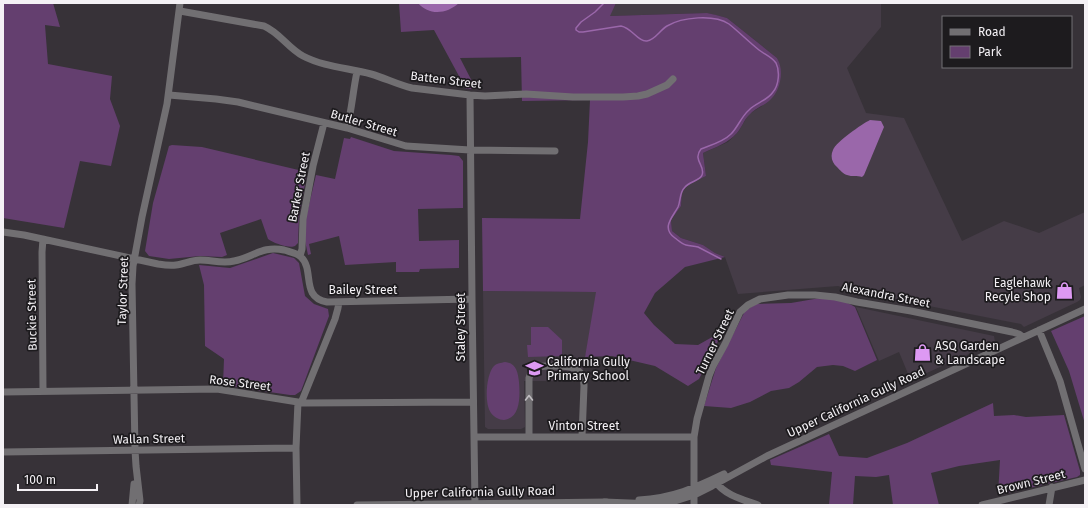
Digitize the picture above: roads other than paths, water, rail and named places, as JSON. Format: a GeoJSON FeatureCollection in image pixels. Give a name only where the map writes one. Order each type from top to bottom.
{"type":"FeatureCollection","features":[{"type":"Feature","properties":{"kind":"street","name":"Taylor Street"},"geometry":{"type":"LineString","coordinates":[[140,505],[135,450],[132,284],[134,258],[169,95],[180,3]]}},
{"type":"Feature","properties":{"kind":"street","name":"Batten Street"},"geometry":{"type":"LineString","coordinates":[[180,12],[264,26],[275,32],[292,48],[304,56],[318,62],[357,72],[372,74],[412,88],[485,96],[526,94],[573,97],[630,97],[638,96],[658,89],[673,79]]}},
{"type":"Feature","properties":{"kind":"street"},"geometry":{"type":"LineString","coordinates":[[347,128],[357,72]]}},
{"type":"Feature","properties":{"kind":"street","name":"Butler Street"},"geometry":{"type":"LineString","coordinates":[[169,95],[238,102],[347,128],[406,146],[470,150],[555,151]]}},
{"type":"Feature","properties":{"kind":"street","name":"Staley Street"},"geometry":{"type":"LineString","coordinates":[[470,95],[475,504]]}},
{"type":"Feature","properties":{"kind":"street","name":"Barker Street"},"geometry":{"type":"LineString","coordinates":[[300,256],[302,249],[303,215],[324,123]]}},
{"type":"Feature","properties":{"kind":"street"},"geometry":{"type":"LineString","coordinates":[[3,232],[170,266],[198,260],[234,261],[256,252],[274,249],[289,251],[300,256]]}},
{"type":"Feature","properties":{"kind":"street","name":"Buckie Street"},"geometry":{"type":"LineString","coordinates":[[43,239],[43,391]]}},
{"type":"Feature","properties":{"kind":"street","name":"Bailey Street"},"geometry":{"type":"LineString","coordinates":[[300,256],[305,263],[310,288],[315,296],[322,300],[339,302],[472,299]]}},
{"type":"Feature","properties":{"kind":"street","name":"Alexandra Street"},"geometry":{"type":"LineString","coordinates":[[744,308],[755,301],[772,297],[805,294],[826,296],[904,309],[996,328],[1017,333],[1023,337]]}},
{"type":"Feature","properties":{"kind":"street"},"geometry":{"type":"LineString","coordinates":[[297,505],[296,448],[300,403],[335,319],[339,302]]}},
{"type":"Feature","properties":{"kind":"street","name":"Turner Street"},"geometry":{"type":"LineString","coordinates":[[694,505],[694,437],[697,419],[711,371],[737,318],[744,308]]}},
{"type":"Feature","properties":{"kind":"street","name":"Upper California Gully Road"},"geometry":{"type":"LineString","coordinates":[[357,505],[604,502],[655,504],[676,501],[744,465],[767,456],[1085,309]]}},
{"type":"Feature","properties":{"kind":"street"},"geometry":{"type":"LineString","coordinates":[[1039,330],[1060,381],[1085,469]]}},
{"type":"Feature","properties":{"kind":"street"},"geometry":{"type":"LineString","coordinates":[[529,437],[529,378],[532,370],[539,366],[572,367],[580,372],[584,382],[582,436]]}},
{"type":"Feature","properties":{"kind":"street","name":"Rose Street"},"geometry":{"type":"LineString","coordinates":[[3,392],[222,390],[300,403],[473,402]]}},
{"type":"Feature","properties":{"kind":"street","name":"Vinton Street"},"geometry":{"type":"LineString","coordinates":[[474,437],[694,437]]}},
{"type":"Feature","properties":{"kind":"street","name":"Wallan Street"},"geometry":{"type":"LineString","coordinates":[[3,452],[296,448]]}},
{"type":"Feature","properties":{"kind":"street","name":"Taylor Street"},"geometry":{"type":"LineString","coordinates":[[132,505],[136,466]]}},
{"type":"Feature","properties":{"kind":"street","name":"Brown Street"},"geometry":{"type":"LineString","coordinates":[[982,505],[1085,480]]}},
{"type":"Feature","properties":{"kind":"street"},"geometry":{"type":"LineString","coordinates":[[715,481],[721,488],[734,496],[758,505]]}},
{"type":"Feature","properties":{"kind":"street"},"geometry":{"type":"LineString","coordinates":[[1049,505],[1052,487]]}},
{"type":"Feature","properties":{"kind":"waterway"},"geometry":{"type":"LineString","coordinates":[[604,3],[595,12],[581,22],[576,30],[583,32],[621,26],[625,27],[644,41],[647,41],[653,39],[667,26],[681,20],[698,18],[715,19],[729,24],[776,63],[778,70],[778,82],[771,95],[749,110],[728,137],[701,149],[698,160],[703,172],[702,175],[683,189],[678,207],[669,223],[668,227],[671,234],[680,242],[686,245],[698,247],[721,259]]}},
{"type":"Feature","properties":{"kind":"place","name":"Eaglehawk Recyle Shop"},"geometry":{"type":"Point","coordinates":[1064,290]}},
{"type":"Feature","properties":{"kind":"place","name":"ASQ Garden & Landscape"},"geometry":{"type":"Point","coordinates":[922,353]}},
{"type":"Feature","properties":{"kind":"place","name":"California Gully Primary School"},"geometry":{"type":"Point","coordinates":[534,369]}}]}
